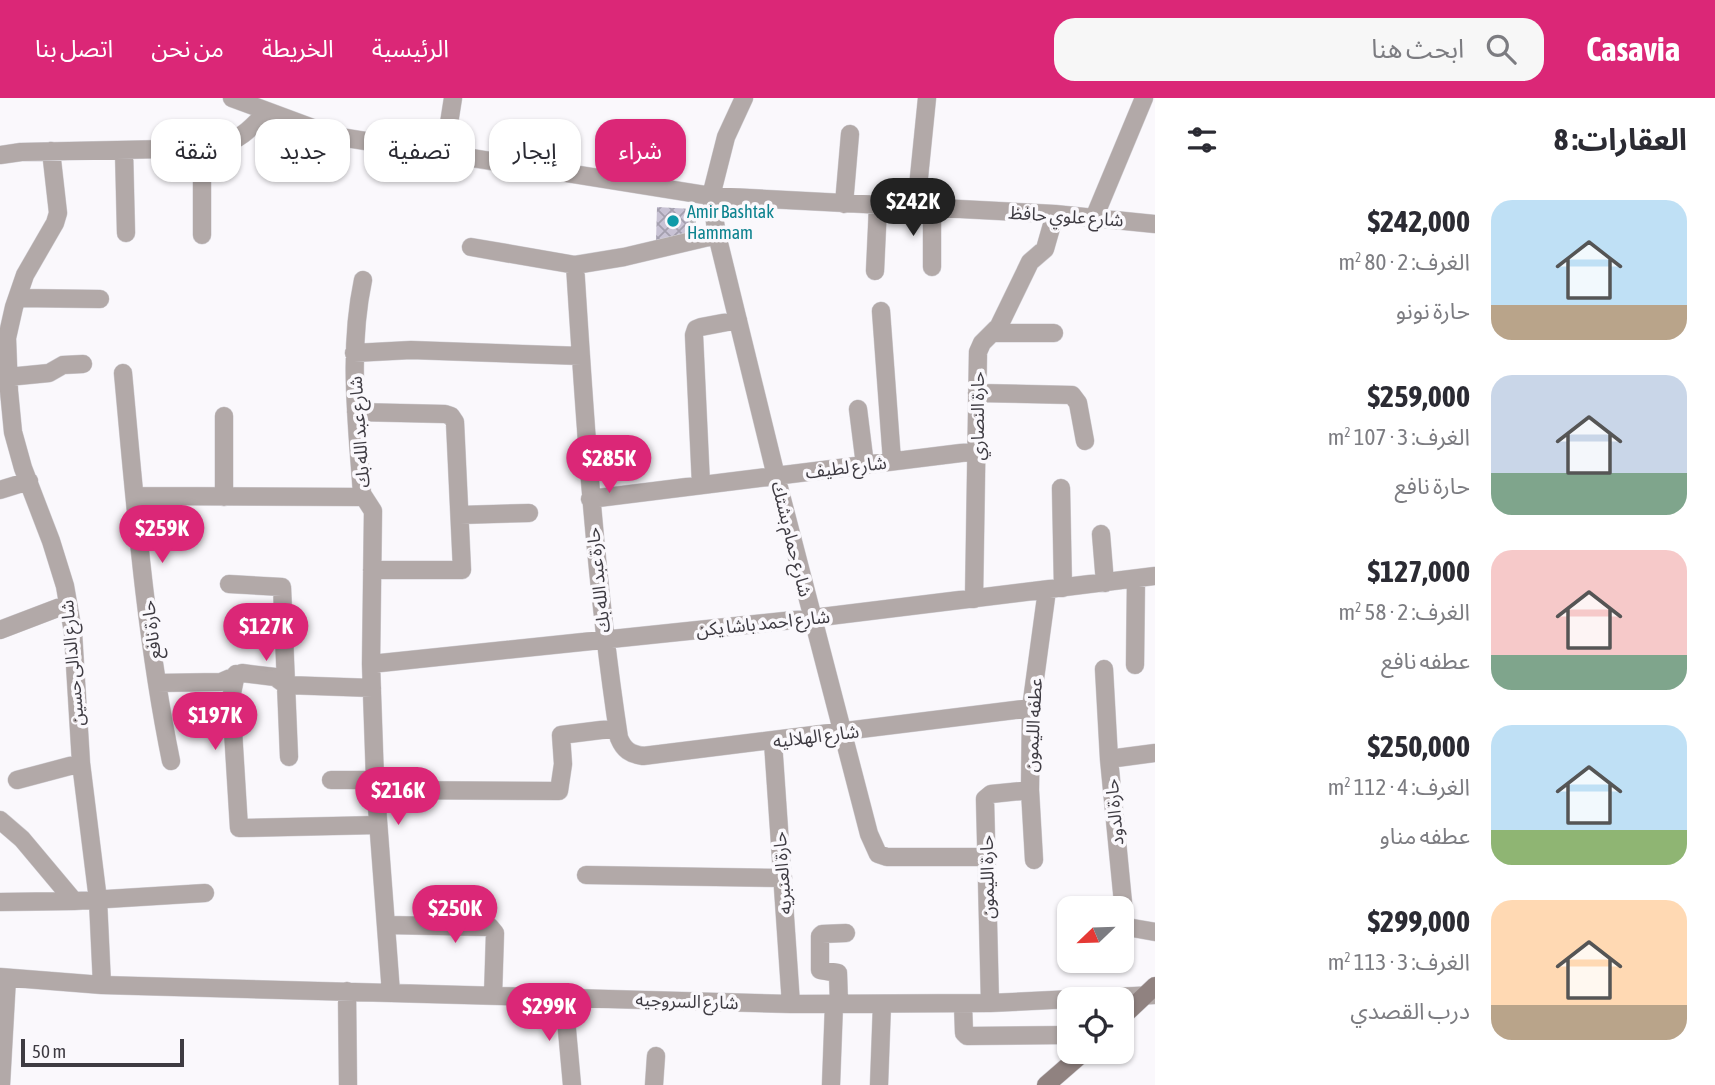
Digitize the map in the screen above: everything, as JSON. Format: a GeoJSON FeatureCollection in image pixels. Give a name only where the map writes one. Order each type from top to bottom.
{"type":"FeatureCollection","features":[{"type":"Feature","properties":{"kind":"main road"},"geometry":{"type":"LineString","coordinates":[[1134,1007],[1152,992]]}},
{"type":"Feature","properties":{"kind":"main road"},"geometry":{"type":"LineString","coordinates":[[1051,1083],[1071,1064]]}},
{"type":"Feature","properties":{"kind":"street","name":"شارع علوي حافظ"},"geometry":{"type":"LineString","coordinates":[[232,98],[334,136],[364,141]]}},
{"type":"Feature","properties":{"kind":"street"},"geometry":{"type":"LineString","coordinates":[[450,119],[453,98]]}},
{"type":"Feature","properties":{"kind":"street"},"geometry":{"type":"LineString","coordinates":[[711,196],[726,137],[744,98]]}},
{"type":"Feature","properties":{"kind":"street"},"geometry":{"type":"LineString","coordinates":[[927,98],[924,208],[932,267]]}},
{"type":"Feature","properties":{"kind":"street"},"geometry":{"type":"LineString","coordinates":[[1094,218],[1144,98]]}},
{"type":"Feature","properties":{"kind":"street"},"geometry":{"type":"LineString","coordinates":[[241,137],[266,112]]}},
{"type":"Feature","properties":{"kind":"street"},"geometry":{"type":"LineString","coordinates":[[844,204],[850,134]]}},
{"type":"Feature","properties":{"kind":"street"},"geometry":{"type":"LineString","coordinates":[[0,155],[151,149]]}},
{"type":"Feature","properties":{"kind":"street"},"geometry":{"type":"LineString","coordinates":[[124,150],[126,233]]}},
{"type":"Feature","properties":{"kind":"street","name":"شارع الدالى حسين"},"geometry":{"type":"LineString","coordinates":[[51,151],[58,213],[50,233],[36,253],[10,305],[6,428],[51,541],[73,632],[80,763],[98,900],[102,985]]}},
{"type":"Feature","properties":{"kind":"street","name":"شارع علوي حافظ"},"geometry":{"type":"LineString","coordinates":[[475,160],[711,196],[1055,214],[1155,224]]}},
{"type":"Feature","properties":{"kind":"street"},"geometry":{"type":"LineString","coordinates":[[202,182],[202,235]]}},
{"type":"Feature","properties":{"kind":"street","name":"شارع حمام بشتك"},"geometry":{"type":"LineString","coordinates":[[711,196],[717,235],[776,476],[869,834],[878,853],[898,858],[987,857]]}},
{"type":"Feature","properties":{"kind":"street"},"geometry":{"type":"LineString","coordinates":[[875,271],[878,206]]}},
{"type":"Feature","properties":{"kind":"street","name":"حارة النصاري"},"geometry":{"type":"LineString","coordinates":[[975,599],[978,352],[982,343],[993,333],[1030,262],[1045,249],[1055,214]]}},
{"type":"Feature","properties":{"kind":"street"},"geometry":{"type":"LineString","coordinates":[[471,247],[575,265],[624,257],[717,235]]}},
{"type":"Feature","properties":{"kind":"street","name":"حارة عبد الله بك"},"geometry":{"type":"LineString","coordinates":[[575,265],[590,499],[604,639],[617,728]]}},
{"type":"Feature","properties":{"kind":"street","name":"شارع عبد الله بك"},"geometry":{"type":"LineString","coordinates":[[363,280],[357,310],[354,353],[356,412],[363,497],[373,511],[371,664],[375,785],[391,993]]}},
{"type":"Feature","properties":{"kind":"street"},"geometry":{"type":"LineString","coordinates":[[10,305],[100,299]]}},
{"type":"Feature","properties":{"kind":"street"},"geometry":{"type":"LineString","coordinates":[[881,311],[892,461]]}},
{"type":"Feature","properties":{"kind":"street"},"geometry":{"type":"LineString","coordinates":[[701,485],[694,335],[696,329],[701,327],[738,320]]}},
{"type":"Feature","properties":{"kind":"street"},"geometry":{"type":"LineString","coordinates":[[993,333],[1054,333]]}},
{"type":"Feature","properties":{"kind":"street"},"geometry":{"type":"LineString","coordinates":[[354,353],[411,349],[581,356]]}},
{"type":"Feature","properties":{"kind":"street"},"geometry":{"type":"LineString","coordinates":[[8,377],[49,373],[63,365],[83,364]]}},
{"type":"Feature","properties":{"kind":"street","name":"حارة نافع"},"geometry":{"type":"LineString","coordinates":[[123,373],[158,683],[171,761]]}},
{"type":"Feature","properties":{"kind":"street"},"geometry":{"type":"LineString","coordinates":[[977,393],[1072,395],[1078,402],[1085,441]]}},
{"type":"Feature","properties":{"kind":"street"},"geometry":{"type":"LineString","coordinates":[[858,409],[864,465]]}},
{"type":"Feature","properties":{"kind":"street"},"geometry":{"type":"LineString","coordinates":[[356,412],[445,414],[451,416],[454,422],[462,570],[372,570]]}},
{"type":"Feature","properties":{"kind":"street"},"geometry":{"type":"LineString","coordinates":[[224,416],[224,497]]}},
{"type":"Feature","properties":{"kind":"street","name":"شارع لطيف"},"geometry":{"type":"LineString","coordinates":[[590,499],[977,451]]}},
{"type":"Feature","properties":{"kind":"street"},"geometry":{"type":"LineString","coordinates":[[0,491],[29,481]]}},
{"type":"Feature","properties":{"kind":"street","name":"عطفه الليمون"},"geometry":{"type":"LineString","coordinates":[[1034,860],[1030,790],[1031,708],[1055,589],[1061,488]]}},
{"type":"Feature","properties":{"kind":"street"},"geometry":{"type":"LineString","coordinates":[[135,496],[363,497]]}},
{"type":"Feature","properties":{"kind":"street"},"geometry":{"type":"LineString","coordinates":[[460,515],[529,513]]}},
{"type":"Feature","properties":{"kind":"street"},"geometry":{"type":"LineString","coordinates":[[1101,534],[1105,583]]}},
{"type":"Feature","properties":{"kind":"street","name":"شارع احمد باشا يكن"},"geometry":{"type":"LineString","coordinates":[[371,664],[813,618],[1155,576]]}},
{"type":"Feature","properties":{"kind":"street"},"geometry":{"type":"LineString","coordinates":[[1135,665],[1136,579]]}},
{"type":"Feature","properties":{"kind":"street"},"geometry":{"type":"LineString","coordinates":[[229,584],[282,587],[289,757]]}},
{"type":"Feature","properties":{"kind":"street"},"geometry":{"type":"LineString","coordinates":[[0,630],[68,604]]}},
{"type":"Feature","properties":{"kind":"street","name":"حارة الدود"},"geometry":{"type":"LineString","coordinates":[[1104,669],[1109,759],[1125,923],[1127,926],[1155,932]]}},
{"type":"Feature","properties":{"kind":"street"},"geometry":{"type":"LineString","coordinates":[[236,674],[231,698],[239,828],[378,825]]}},
{"type":"Feature","properties":{"kind":"street"},"geometry":{"type":"LineString","coordinates":[[158,683],[221,682],[236,674],[269,676],[286,685],[372,688]]}},
{"type":"Feature","properties":{"kind":"street","name":"شارع الهلاليه"},"geometry":{"type":"LineString","coordinates":[[617,728],[623,748],[632,755],[643,757],[1031,708]]}},
{"type":"Feature","properties":{"kind":"street"},"geometry":{"type":"LineString","coordinates":[[331,780],[375,785],[559,790],[563,764],[561,735],[617,728]]}},
{"type":"Feature","properties":{"kind":"street","name":"حارة العنبريه"},"geometry":{"type":"LineString","coordinates":[[773,742],[791,1004]]}},
{"type":"Feature","properties":{"kind":"street"},"geometry":{"type":"LineString","coordinates":[[1109,759],[1155,752]]}},
{"type":"Feature","properties":{"kind":"street"},"geometry":{"type":"LineString","coordinates":[[17,780],[80,763]]}},
{"type":"Feature","properties":{"kind":"street","name":"حارة الليمون"},"geometry":{"type":"LineString","coordinates":[[990,1003],[987,796],[1030,790]]}},
{"type":"Feature","properties":{"kind":"street"},"geometry":{"type":"LineString","coordinates":[[0,820],[22,839],[74,901]]}},
{"type":"Feature","properties":{"kind":"street"},"geometry":{"type":"LineString","coordinates":[[586,875],[783,878]]}},
{"type":"Feature","properties":{"kind":"street"},"geometry":{"type":"LineString","coordinates":[[0,902],[98,900],[205,893]]}},
{"type":"Feature","properties":{"kind":"street"},"geometry":{"type":"LineString","coordinates":[[386,925],[491,927],[495,933],[493,996]]}},
{"type":"Feature","properties":{"kind":"street"},"geometry":{"type":"LineString","coordinates":[[831,1085],[838,973],[820,970],[820,936],[846,933]]}},
{"type":"Feature","properties":{"kind":"street"},"geometry":{"type":"LineString","coordinates":[[1,1085],[4,977]]}},
{"type":"Feature","properties":{"kind":"street","name":"شارع السروجيه"},"geometry":{"type":"LineString","coordinates":[[4,977],[102,985],[791,1004],[963,1004],[1152,992]]}},
{"type":"Feature","properties":{"kind":"street"},"geometry":{"type":"LineString","coordinates":[[347,991],[348,1085]]}},
{"type":"Feature","properties":{"kind":"street"},"geometry":{"type":"LineString","coordinates":[[564,997],[572,1085]]}},
{"type":"Feature","properties":{"kind":"street"},"geometry":{"type":"LineString","coordinates":[[879,1085],[882,1004]]}},
{"type":"Feature","properties":{"kind":"street"},"geometry":{"type":"LineString","coordinates":[[963,1004],[964,1033],[967,1036],[1057,1035]]}},
{"type":"Feature","properties":{"kind":"street"},"geometry":{"type":"LineString","coordinates":[[654,1085],[656,1056]]}},
{"type":"Feature","properties":{"kind":"building","name":"Amir Bashtak Hammam"},"geometry":{"type":"Polygon","coordinates":[[[657,207],[692,209],[687,232],[656,241],[657,207]]]}},
{"type":"Feature","properties":{"kind":"place","name":"Amir Bashtak Hammam"},"geometry":{"type":"Point","coordinates":[673,221]}}]}
